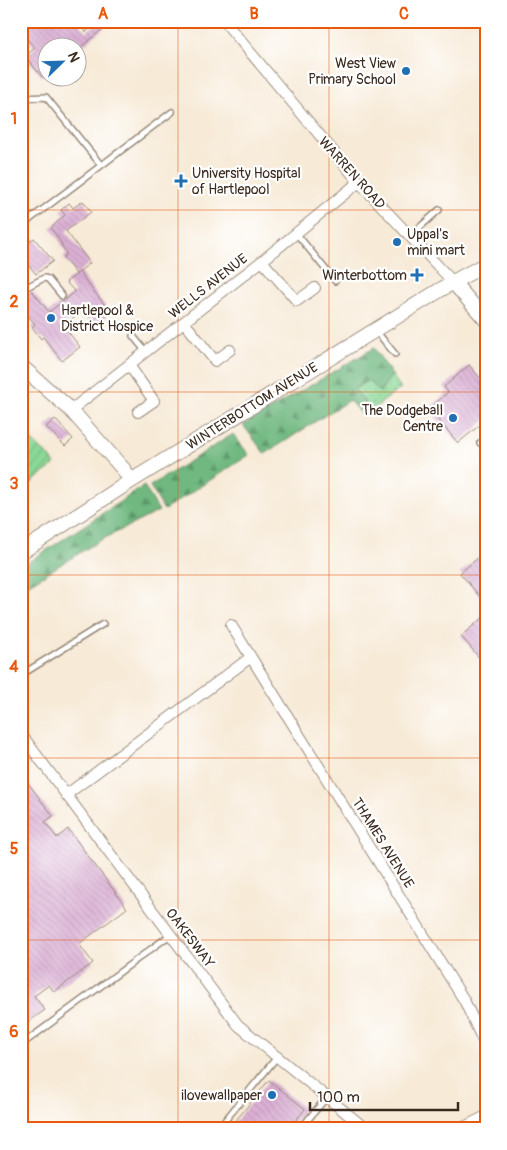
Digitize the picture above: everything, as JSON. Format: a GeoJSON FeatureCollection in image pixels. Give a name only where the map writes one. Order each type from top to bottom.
{"type":"FeatureCollection","features":[{"type":"Feature","properties":{"kind":"street","name":"WARREN ROAD"},"geometry":{"type":"LineString","coordinates":[[224,21],[359,182],[486,320]]}},
{"type":"Feature","properties":{"kind":"street","name":"WELLS AVENUE"},"geometry":{"type":"LineString","coordinates":[[72,410],[262,261],[359,182]]}},
{"type":"Feature","properties":{"kind":"street"},"geometry":{"type":"LineString","coordinates":[[262,261],[297,301],[315,288]]}},
{"type":"Feature","properties":{"kind":"street","name":"WINTERBOTTOM AVENUE"},"geometry":{"type":"LineString","coordinates":[[21,552],[131,481],[453,282],[486,264]]}},
{"type":"Feature","properties":{"kind":"street"},"geometry":{"type":"LineString","coordinates":[[184,322],[215,361],[230,350]]}},
{"type":"Feature","properties":{"kind":"street"},"geometry":{"type":"LineString","coordinates":[[129,365],[154,401],[138,412]]}},
{"type":"Feature","properties":{"kind":"street"},"geometry":{"type":"LineString","coordinates":[[21,366],[72,410],[124,470],[131,481]]}},
{"type":"Feature","properties":{"kind":"street","name":"THAMES AVENUE"},"geometry":{"type":"LineString","coordinates":[[231,625],[464,1000],[486,1047]]}},
{"type":"Feature","properties":{"kind":"street"},"geometry":{"type":"LineString","coordinates":[[66,795],[251,657]]}},
{"type":"Feature","properties":{"kind":"street","name":"OAKESWAY"},"geometry":{"type":"LineString","coordinates":[[21,734],[238,1025],[366,1129]]}},
{"type":"Feature","properties":{"kind":"street"},"geometry":{"type":"LineString","coordinates":[[460,1129],[486,1116]]}},
{"type":"Feature","properties":{"kind":"lane"},"geometry":{"type":"LineString","coordinates":[[21,98],[46,96],[101,165]]}},
{"type":"Feature","properties":{"kind":"lane"},"geometry":{"type":"LineString","coordinates":[[21,226],[172,112]]}},
{"type":"Feature","properties":{"kind":"lane"},"geometry":{"type":"LineString","coordinates":[[410,236],[439,210]]}},
{"type":"Feature","properties":{"kind":"lane"},"geometry":{"type":"LineString","coordinates":[[296,233],[335,280]]}},
{"type":"Feature","properties":{"kind":"lane"},"geometry":{"type":"LineString","coordinates":[[21,290],[44,278],[48,279],[62,296]]}},
{"type":"Feature","properties":{"kind":"lane"},"geometry":{"type":"LineString","coordinates":[[376,330],[395,354]]}},
{"type":"Feature","properties":{"kind":"lane"},"geometry":{"type":"LineString","coordinates":[[133,336],[146,352]]}},
{"type":"Feature","properties":{"kind":"lane"},"geometry":{"type":"LineString","coordinates":[[480,443],[486,438]]}},
{"type":"Feature","properties":{"kind":"lane"},"geometry":{"type":"LineString","coordinates":[[21,675],[103,624]]}},
{"type":"Feature","properties":{"kind":"lane"},"geometry":{"type":"LineString","coordinates":[[21,1045],[170,935]]}},
{"type":"Feature","properties":{"kind":"lane"},"geometry":{"type":"LineString","coordinates":[[218,1129],[277,1057]]}},
{"type":"Feature","properties":{"kind":"lane"},"geometry":{"type":"LineString","coordinates":[[300,1129],[326,1097]]}},
{"type":"Feature","properties":{"kind":"green space"},"geometry":{"type":"Polygon","coordinates":[[[374,348],[392,375],[379,392],[369,380],[354,389],[366,403],[358,411],[349,400],[265,454],[243,425],[374,348]]]}},
{"type":"Feature","properties":{"kind":"green space"},"geometry":{"type":"Polygon","coordinates":[[[392,375],[401,388],[362,417],[358,411],[366,403],[354,389],[369,379],[380,392],[392,375]]]}},
{"type":"Feature","properties":{"kind":"green space"},"geometry":{"type":"Polygon","coordinates":[[[21,432],[49,456],[55,464],[22,490],[21,432]]]}},
{"type":"Feature","properties":{"kind":"green space"},"geometry":{"type":"Polygon","coordinates":[[[233,434],[249,455],[164,510],[150,486],[233,434]]]}},
{"type":"Feature","properties":{"kind":"green space"},"geometry":{"type":"Polygon","coordinates":[[[144,486],[159,511],[99,541],[21,589],[21,567],[144,486]]]}},
{"type":"Feature","properties":{"kind":"building"},"geometry":{"type":"Polygon","coordinates":[[[21,21],[77,21],[86,32],[100,21],[112,21],[88,41],[88,38],[38,38],[38,72],[25,56],[35,48],[21,32],[21,21]]]}},
{"type":"Feature","properties":{"kind":"building","name":"Hartlepool & District Hospice"},"geometry":{"type":"Polygon","coordinates":[[[83,201],[91,212],[66,231],[90,263],[79,272],[111,313],[95,324],[84,310],[63,325],[80,347],[62,361],[43,337],[41,339],[32,327],[35,324],[21,307],[21,300],[32,291],[49,312],[75,292],[66,282],[78,273],[76,274],[63,257],[67,254],[51,228],[65,215],[61,210],[69,203],[73,208],[83,201]]]}},
{"type":"Feature","properties":{"kind":"building"},"geometry":{"type":"Polygon","coordinates":[[[34,238],[53,261],[36,274],[21,256],[21,248],[34,238]]]}},
{"type":"Feature","properties":{"kind":"building"},"geometry":{"type":"Polygon","coordinates":[[[469,365],[486,385],[486,420],[458,443],[429,409],[448,392],[444,387],[469,365]]]}},
{"type":"Feature","properties":{"kind":"building"},"geometry":{"type":"Polygon","coordinates":[[[55,419],[73,439],[65,446],[46,427],[55,419]]]}},
{"type":"Feature","properties":{"kind":"building"},"geometry":{"type":"Polygon","coordinates":[[[486,551],[486,604],[460,573],[486,551]]]}},
{"type":"Feature","properties":{"kind":"building"},"geometry":{"type":"Polygon","coordinates":[[[486,615],[486,666],[461,636],[486,615]]]}},
{"type":"Feature","properties":{"kind":"building"},"geometry":{"type":"Polygon","coordinates":[[[21,774],[53,816],[45,822],[57,838],[68,829],[127,908],[79,944],[93,963],[54,992],[49,985],[34,996],[45,1010],[21,1027],[21,774]]]}},
{"type":"Feature","properties":{"kind":"building","name":"ilovewallpaper"},"geometry":{"type":"Polygon","coordinates":[[[269,1080],[305,1109],[289,1129],[229,1129],[269,1080]]]}},
{"type":"Feature","properties":{"kind":"place","name":"West View Primary School"},"geometry":{"type":"Point","coordinates":[406,71]}},
{"type":"Feature","properties":{"kind":"place","name":"University Hospital of Hartlepool"},"geometry":{"type":"Point","coordinates":[181,181]}},
{"type":"Feature","properties":{"kind":"place","name":"Uppal's mini mart"},"geometry":{"type":"Point","coordinates":[397,242]}},
{"type":"Feature","properties":{"kind":"place","name":"Winterbottom"},"geometry":{"type":"Point","coordinates":[417,275]}},
{"type":"Feature","properties":{"kind":"place","name":"Hartlepool & District Hospice"},"geometry":{"type":"Point","coordinates":[51,318]}},
{"type":"Feature","properties":{"kind":"place","name":"The Dodgeball Centre"},"geometry":{"type":"Point","coordinates":[453,418]}},
{"type":"Feature","properties":{"kind":"place","name":"ilovewallpaper"},"geometry":{"type":"Point","coordinates":[272,1095]}}]}
